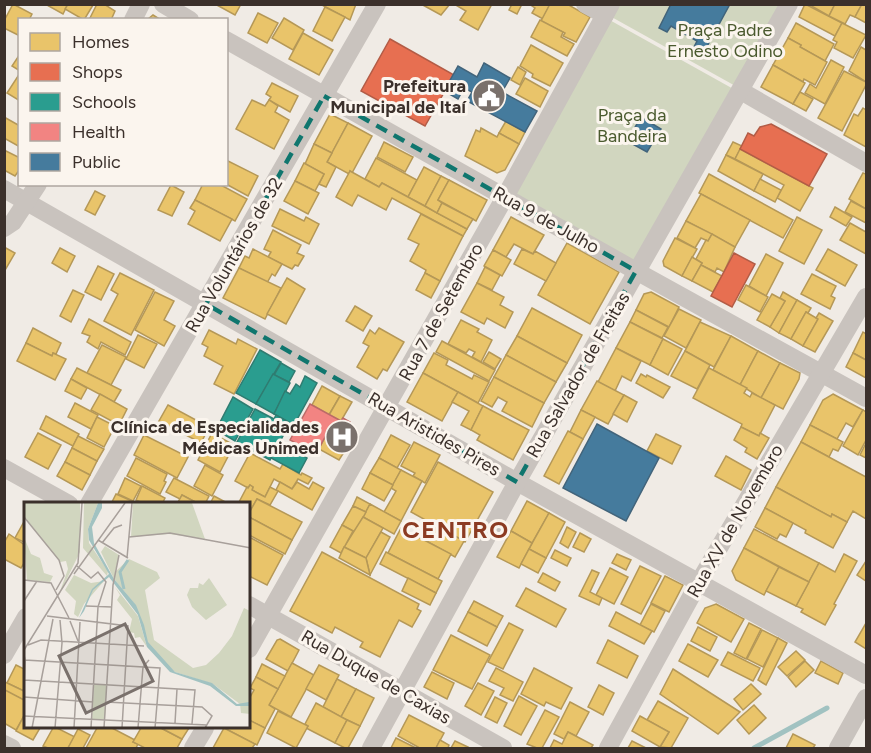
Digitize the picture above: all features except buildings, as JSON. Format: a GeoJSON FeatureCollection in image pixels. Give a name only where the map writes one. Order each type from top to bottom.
{"type":"FeatureCollection","features":[{"type":"Feature","properties":{"kind":"street"},"geometry":{"type":"LineString","coordinates":[[134,18],[141,4]]}},
{"type":"Feature","properties":{"kind":"street"},"geometry":{"type":"LineString","coordinates":[[163,4],[187,18]]}},
{"type":"Feature","properties":{"kind":"street","name":"Rua Voluntários de 32"},"geometry":{"type":"LineString","coordinates":[[91,502],[377,4]]}},
{"type":"Feature","properties":{"kind":"street"},"geometry":{"type":"LineString","coordinates":[[585,4],[608,10]]}},
{"type":"Feature","properties":{"kind":"street","name":"Rua Salvador de Freitas"},"geometry":{"type":"LineString","coordinates":[[370,748],[636,271],[789,4]]}},
{"type":"Feature","properties":{"kind":"street","name":"Rua 7 de Setembro"},"geometry":{"type":"LineString","coordinates":[[250,647],[506,197],[608,10]]}},
{"type":"Feature","properties":{"kind":"street","name":"Rua 9 de Julho"},"geometry":{"type":"LineString","coordinates":[[228,41],[867,398]]}},
{"type":"Feature","properties":{"kind":"street"},"geometry":{"type":"LineString","coordinates":[[741,91],[867,163]]}},
{"type":"Feature","properties":{"kind":"street"},"geometry":{"type":"LineString","coordinates":[[4,228],[13,222],[37,186]]}},
{"type":"Feature","properties":{"kind":"street","name":"Rua Aristides Pires"},"geometry":{"type":"LineString","coordinates":[[4,189],[518,482],[867,675]]}},
{"type":"Feature","properties":{"kind":"street","name":"Rua XV de Novembro"},"geometry":{"type":"LineString","coordinates":[[608,748],[699,582],[867,297]]}},
{"type":"Feature","properties":{"kind":"street"},"geometry":{"type":"LineString","coordinates":[[4,468],[65,502]]}},
{"type":"Feature","properties":{"kind":"street","name":"Rua Duque de Caxias"},"geometry":{"type":"LineString","coordinates":[[250,606],[401,693],[503,748]]}},
{"type":"Feature","properties":{"kind":"street"},"geometry":{"type":"LineString","coordinates":[[4,655],[24,621]]}},
{"type":"Feature","properties":{"kind":"street"},"geometry":{"type":"LineString","coordinates":[[838,748],[867,698]]}},
{"type":"Feature","properties":{"kind":"street"},"geometry":{"type":"LineString","coordinates":[[193,748],[204,729]]}},
{"type":"Feature","properties":{"kind":"street"},"geometry":{"type":"LineString","coordinates":[[4,744],[12,748]]}},
{"type":"Feature","properties":{"kind":"highlighted area"},"geometry":{"type":"Polygon","coordinates":[[[324,96],[636,271],[517,482],[206,304],[324,96]]]}},
{"type":"Feature","properties":{"kind":"green space","name":"Praça Padre Ernesto Odino"},"geometry":{"type":"Polygon","coordinates":[[[614,5],[786,5],[739,88],[608,15],[614,5]]]}},
{"type":"Feature","properties":{"kind":"green space","name":"Praça da Bandeira"},"geometry":{"type":"Polygon","coordinates":[[[606,18],[737,91],[635,266],[509,195],[606,18]]]}},
{"type":"Feature","properties":{"kind":"waterway"},"geometry":{"type":"LineString","coordinates":[[754,748],[827,708]]}},
{"type":"Feature","properties":{"kind":"place","name":"Prefeitura Municipal de Itaí"},"geometry":{"type":"Point","coordinates":[489,96]}},
{"type":"Feature","properties":{"kind":"place","name":"Clínica de Especialidades Médicas Unimed"},"geometry":{"type":"Point","coordinates":[342,437]}},
{"type":"Feature","properties":{"kind":"district","name":"CENTRO"},"geometry":{"type":"Point","coordinates":[456,530]}}]}
